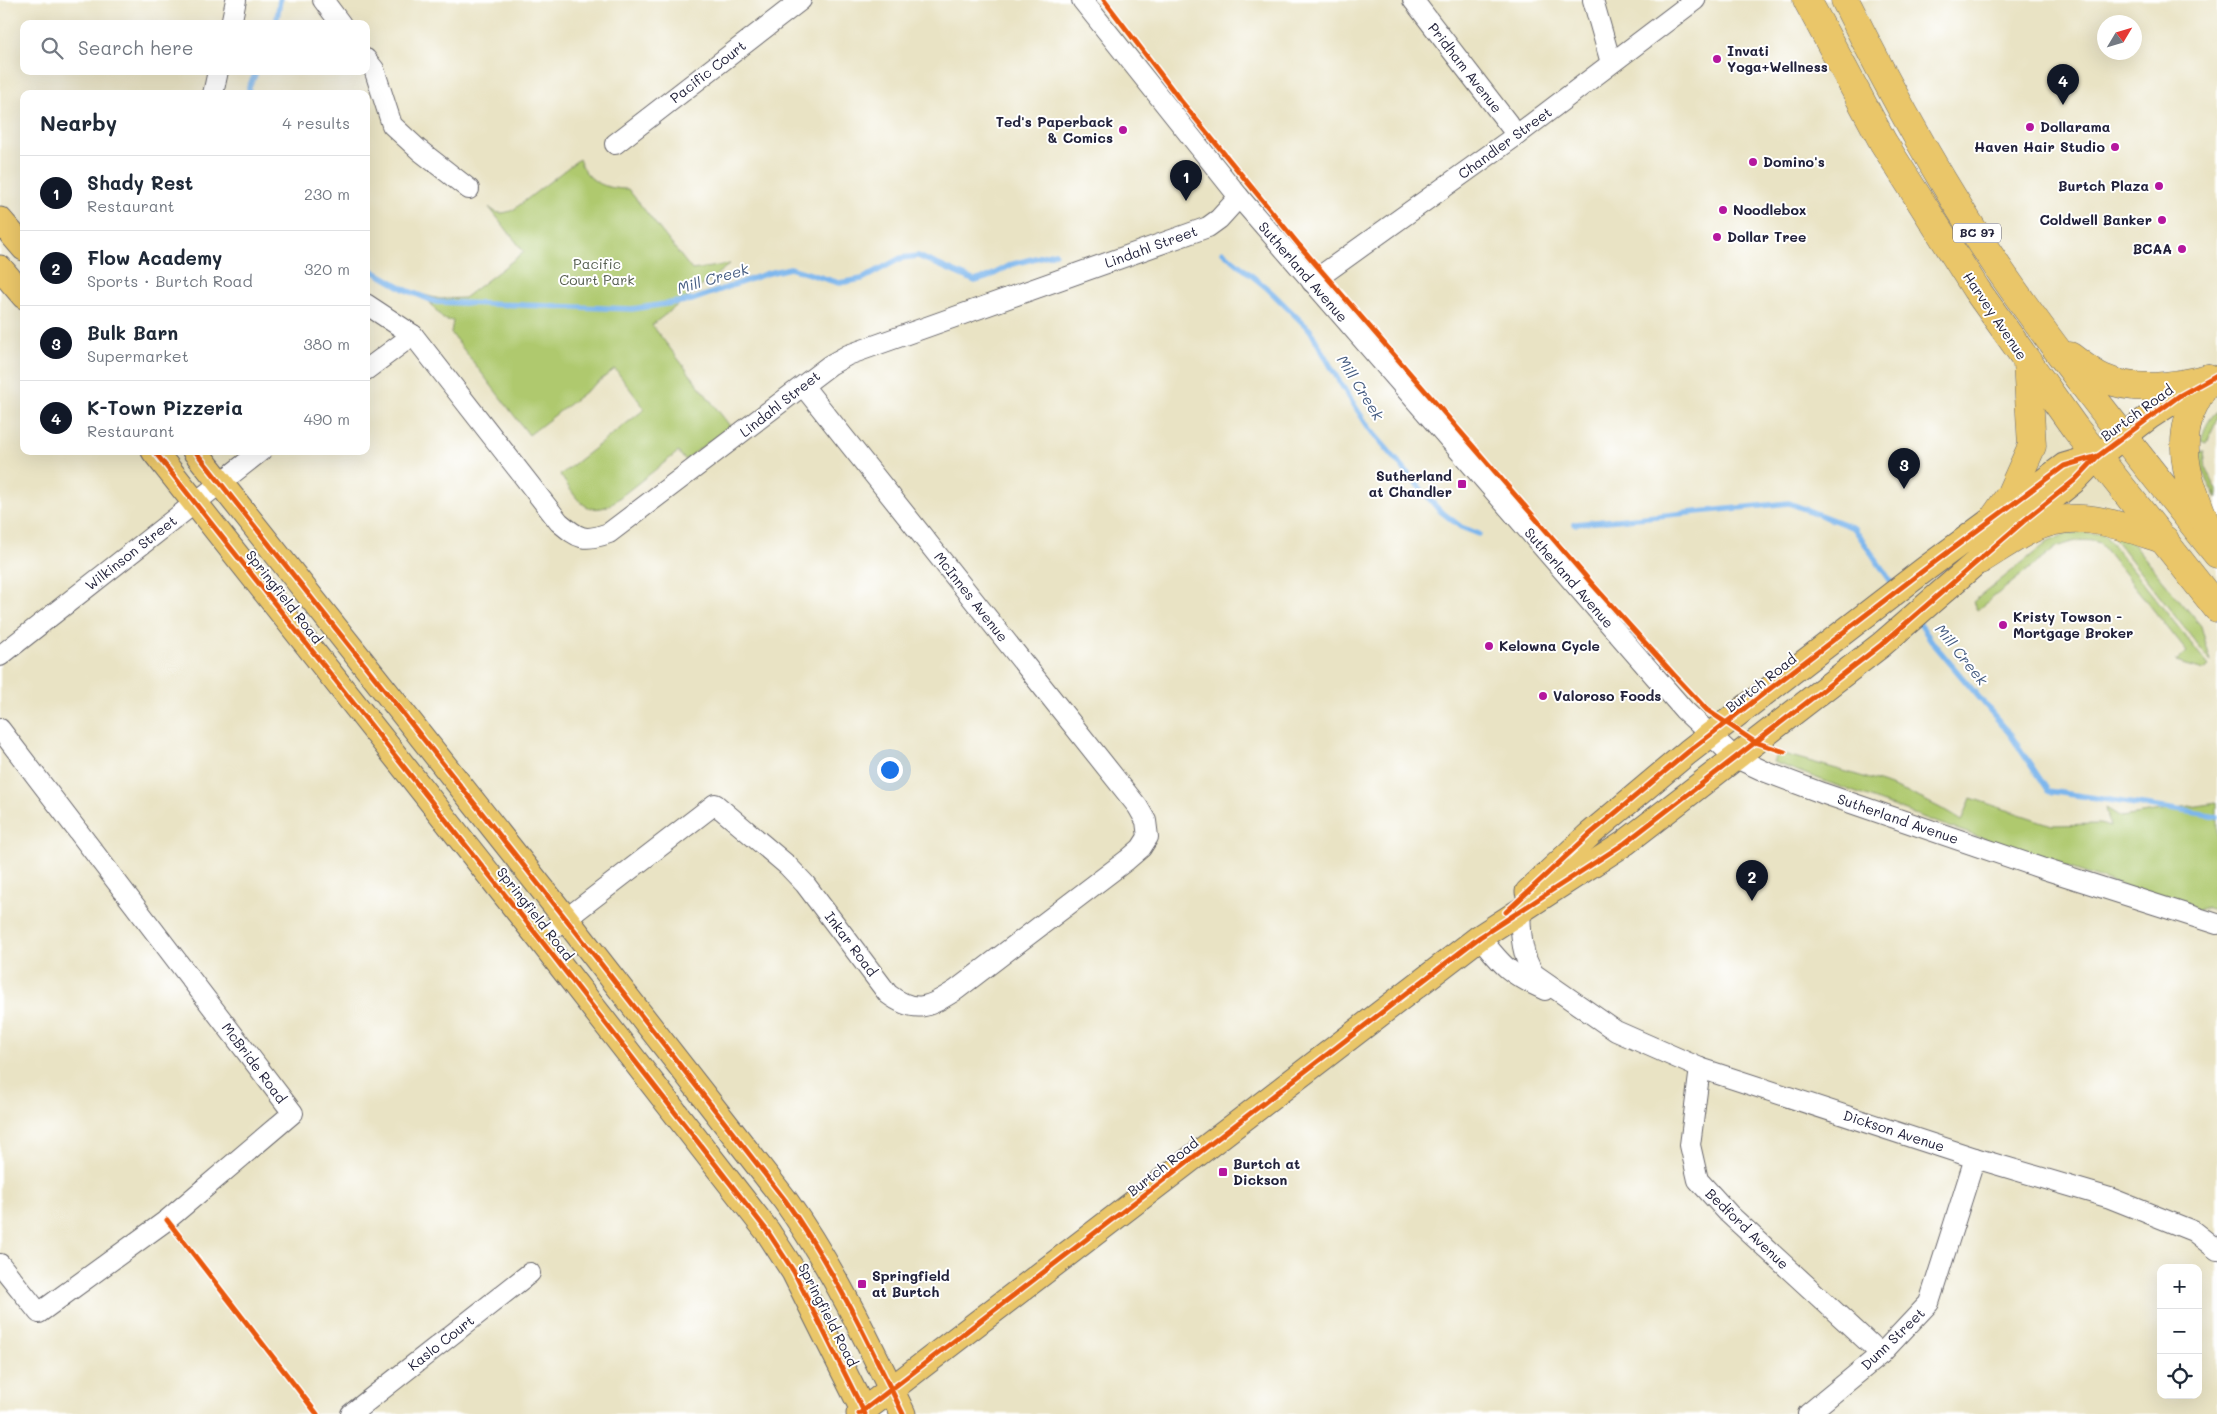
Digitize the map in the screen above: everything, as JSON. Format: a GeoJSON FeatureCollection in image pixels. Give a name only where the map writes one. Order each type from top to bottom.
{"type":"FeatureCollection","features":[{"type":"Feature","properties":{"kind":"highway"},"geometry":{"type":"LineString","coordinates":[[1795,0],[1812,9]]}},
{"type":"Feature","properties":{"kind":"highway","name":"BC 97"},"geometry":{"type":"LineString","coordinates":[[1844,0],[1907,119],[2000,271],[2053,344],[2217,553]]}},
{"type":"Feature","properties":{"kind":"highway","name":"Harvey Avenue"},"geometry":{"type":"LineString","coordinates":[[1812,9],[1883,142],[1976,290],[2027,363],[2217,608]]}},
{"type":"Feature","properties":{"kind":"highway"},"geometry":{"type":"LineString","coordinates":[[2053,344],[2105,379],[2132,386],[2171,386],[2213,377]]}},
{"type":"Feature","properties":{"kind":"highway"},"geometry":{"type":"LineString","coordinates":[[1994,518],[2010,495],[2032,446],[2027,363]]}},
{"type":"Feature","properties":{"kind":"highway"},"geometry":{"type":"LineString","coordinates":[[2213,377],[2190,415],[2184,442],[2187,476],[2217,553]]}},
{"type":"Feature","properties":{"kind":"highway"},"geometry":{"type":"LineString","coordinates":[[1980,560],[2035,528],[2056,520],[2103,521],[2165,540]]}},
{"type":"Feature","properties":{"kind":"main road"},"geometry":{"type":"LineString","coordinates":[[0,220],[20,243]]}},
{"type":"Feature","properties":{"kind":"main road"},"geometry":{"type":"LineString","coordinates":[[0,268],[20,291]]}},
{"type":"Feature","properties":{"kind":"main road","name":"Burtch Road"},"geometry":{"type":"LineString","coordinates":[[862,1413],[1480,937],[1625,843],[1881,645],[2043,505],[2075,480],[2098,456],[2173,401],[2213,377]]}},
{"type":"Feature","properties":{"kind":"main road","name":"Springfield Road"},"geometry":{"type":"LineString","coordinates":[[157,455],[540,938],[768,1232],[794,1272],[862,1413]]}},
{"type":"Feature","properties":{"kind":"main road","name":"Springfield Road"},"geometry":{"type":"LineString","coordinates":[[198,455],[566,918],[785,1200],[808,1233],[903,1414]]}},
{"type":"Feature","properties":{"kind":"main road","name":"Burtch Road"},"geometry":{"type":"LineString","coordinates":[[1480,937],[1589,835],[1710,736],[1924,570],[2064,466],[2098,456]]}},
{"type":"Feature","properties":{"kind":"street"},"geometry":{"type":"LineString","coordinates":[[232,20],[236,0]]}},
{"type":"Feature","properties":{"kind":"street"},"geometry":{"type":"LineString","coordinates":[[323,0],[338,20]]}},
{"type":"Feature","properties":{"kind":"street","name":"Sutherland Avenue"},"geometry":{"type":"LineString","coordinates":[[1082,0],[1239,197],[1312,282],[1684,710],[1734,758],[1822,793],[2044,869],[2217,924]]}},
{"type":"Feature","properties":{"kind":"street","name":"Pridham Avenue"},"geometry":{"type":"LineString","coordinates":[[1413,0],[1517,135]]}},
{"type":"Feature","properties":{"kind":"street"},"geometry":{"type":"LineString","coordinates":[[1593,0],[1611,64]]}},
{"type":"Feature","properties":{"kind":"street","name":"Chandler Street"},"geometry":{"type":"LineString","coordinates":[[1312,282],[1517,135],[1695,0]]}},
{"type":"Feature","properties":{"kind":"street","name":"Pacific Court"},"geometry":{"type":"LineString","coordinates":[[615,144],[794,2]]}},
{"type":"Feature","properties":{"kind":"street"},"geometry":{"type":"LineString","coordinates":[[370,64],[374,69],[392,124],[419,150],[469,189]]}},
{"type":"Feature","properties":{"kind":"street"},"geometry":{"type":"LineString","coordinates":[[214,90],[217,75]]}},
{"type":"Feature","properties":{"kind":"street","name":"Lindahl Street"},"geometry":{"type":"LineString","coordinates":[[370,307],[413,335],[559,522],[576,536],[592,539],[609,533],[804,387],[830,365],[848,355],[1208,227],[1219,220],[1239,197]]}},
{"type":"Feature","properties":{"kind":"street"},"geometry":{"type":"LineString","coordinates":[[370,367],[413,335]]}},
{"type":"Feature","properties":{"kind":"street","name":"McInnes Avenue"},"geometry":{"type":"LineString","coordinates":[[804,387],[1138,807]]}},
{"type":"Feature","properties":{"kind":"street","name":"Wilkinson Street"},"geometry":{"type":"LineString","coordinates":[[0,656],[256,455]]}},
{"type":"Feature","properties":{"kind":"street","name":"McBride Road"},"geometry":{"type":"LineString","coordinates":[[0,729],[293,1113],[167,1220],[38,1313],[0,1264]]}},
{"type":"Feature","properties":{"kind":"street","name":"Inkar Road"},"geometry":{"type":"LineString","coordinates":[[540,938],[714,804],[787,865],[805,884],[888,994],[902,1003],[916,1008],[930,1005],[956,990],[1141,848],[1148,837],[1146,822],[1138,807]]}},
{"type":"Feature","properties":{"kind":"street","name":"Dickson Avenue"},"geometry":{"type":"LineString","coordinates":[[1520,910],[1522,946],[1526,962],[1534,974],[1616,1031],[1700,1068],[1975,1158],[2110,1198],[2193,1230],[2217,1250]]}},
{"type":"Feature","properties":{"kind":"street","name":"Dickson Avenue"},"geometry":{"type":"LineString","coordinates":[[1480,937],[1500,964],[1517,977],[1574,1003]]}},
{"type":"Feature","properties":{"kind":"street","name":"Bedford Avenue"},"geometry":{"type":"LineString","coordinates":[[1700,1068],[1690,1145],[1698,1180],[1729,1214],[1881,1354]]}},
{"type":"Feature","properties":{"kind":"street","name":"Dunn Street"},"geometry":{"type":"LineString","coordinates":[[1808,1414],[1881,1354],[1929,1303],[1975,1158]]}},
{"type":"Feature","properties":{"kind":"street","name":"Kaslo Court"},"geometry":{"type":"LineString","coordinates":[[351,1414],[530,1272]]}},
{"type":"Feature","properties":{"kind":"green space","name":"Pacific Court Park"},"geometry":{"type":"Polygon","coordinates":[[[579,159],[582,167],[598,183],[612,188],[628,189],[692,270],[730,264],[652,325],[730,426],[685,460],[678,452],[610,505],[601,508],[586,506],[580,502],[560,475],[645,409],[615,369],[529,435],[451,333],[453,321],[443,319],[424,295],[440,299],[464,298],[524,252],[489,207],[500,213],[513,210],[579,159]]]}},
{"type":"Feature","properties":{"kind":"green space"},"geometry":{"type":"Polygon","coordinates":[[[2217,411],[2217,419],[2206,443],[2201,441],[2207,425],[2217,411]]]}},
{"type":"Feature","properties":{"kind":"green space"},"geometry":{"type":"Polygon","coordinates":[[[2204,451],[2206,469],[2217,490],[2217,498],[2202,471],[2199,452],[2204,451]]]}},
{"type":"Feature","properties":{"kind":"green space"},"geometry":{"type":"Polygon","coordinates":[[[2082,532],[2104,534],[2209,666],[2204,670],[2176,662],[2187,652],[2100,543],[2095,541],[2078,541],[2057,547],[1977,610],[1973,602],[2048,542],[2063,535],[2082,532]]]}},
{"type":"Feature","properties":{"kind":"green space"},"geometry":{"type":"Polygon","coordinates":[[[2115,532],[2134,545],[2201,626],[2211,662],[2114,538],[2115,532]]]}},
{"type":"Feature","properties":{"kind":"green space"},"geometry":{"type":"Polygon","coordinates":[[[1777,752],[1848,772],[1895,788],[1941,808],[1962,821],[1971,798],[2052,825],[2100,824],[2110,827],[2106,808],[2121,817],[2217,803],[2217,911],[2208,908],[2196,911],[1941,824],[1773,762],[1777,752]]]}},
{"type":"Feature","properties":{"kind":"waterway","name":"Mill Creek"},"geometry":{"type":"LineString","coordinates":[[277,20],[280,0]]}},
{"type":"Feature","properties":{"kind":"waterway","name":"Mill Creek"},"geometry":{"type":"LineString","coordinates":[[249,90],[255,75]]}},
{"type":"Feature","properties":{"kind":"waterway","name":"Mill Creek"},"geometry":{"type":"LineString","coordinates":[[1223,252],[1268,289],[1310,330],[1369,428],[1439,510],[1461,527],[1479,534]]}},
{"type":"Feature","properties":{"kind":"waterway","name":"Mill Creek"},"geometry":{"type":"LineString","coordinates":[[370,269],[406,290],[436,302],[632,309],[692,300],[765,274],[790,268],[839,283],[862,279],[901,258],[918,256],[975,281],[988,277],[1013,264],[1055,253]]}},
{"type":"Feature","properties":{"kind":"waterway","name":"Mill Creek"},"geometry":{"type":"LineString","coordinates":[[1575,524],[1789,503],[1854,528],[1894,586]]}},
{"type":"Feature","properties":{"kind":"waterway","name":"Mill Creek"},"geometry":{"type":"LineString","coordinates":[[1918,621],[1933,643],[2010,734],[2048,791],[2217,816]]}},
{"type":"Feature","properties":{"kind":"cycle path"},"geometry":{"type":"LineString","coordinates":[[1104,0],[1181,101],[1299,245],[1593,585],[1675,676],[1707,710],[1755,742],[1785,752]]}},
{"type":"Feature","properties":{"kind":"cycle path"},"geometry":{"type":"LineString","coordinates":[[859,1414],[1480,937],[1625,843],[1881,645],[2025,520],[2075,480],[2098,456],[2179,396],[2217,375]]}},
{"type":"Feature","properties":{"kind":"cycle path"},"geometry":{"type":"LineString","coordinates":[[157,455],[540,939],[768,1232],[794,1272],[865,1414]]}},
{"type":"Feature","properties":{"kind":"cycle path"},"geometry":{"type":"LineString","coordinates":[[198,455],[566,919],[785,1200],[834,1277],[903,1414]]}},
{"type":"Feature","properties":{"kind":"cycle path"},"geometry":{"type":"LineString","coordinates":[[1506,912],[1589,835],[1688,752],[1924,570],[2064,466],[2098,456]]}},
{"type":"Feature","properties":{"kind":"cycle path"},"geometry":{"type":"LineString","coordinates":[[167,1220],[317,1414]]}},
{"type":"Feature","properties":{"kind":"place","name":"Invati Yoga+Wellness"},"geometry":{"type":"Point","coordinates":[1717,59]}},
{"type":"Feature","properties":{"kind":"place","name":"K-Town Pizzeria"},"geometry":{"type":"Point","coordinates":[2063,105]}},
{"type":"Feature","properties":{"kind":"place","name":"Dollarama"},"geometry":{"type":"Point","coordinates":[2030,127]}},
{"type":"Feature","properties":{"kind":"place","name":"Ted's Paperback & Comics"},"geometry":{"type":"Point","coordinates":[1123,130]}},
{"type":"Feature","properties":{"kind":"place","name":"Haven Hair Studio"},"geometry":{"type":"Point","coordinates":[2115,147]}},
{"type":"Feature","properties":{"kind":"place","name":"Domino's"},"geometry":{"type":"Point","coordinates":[1753,162]}},
{"type":"Feature","properties":{"kind":"place","name":"Burtch Plaza"},"geometry":{"type":"Point","coordinates":[2159,186]}},
{"type":"Feature","properties":{"kind":"place","name":"Shady Rest"},"geometry":{"type":"Point","coordinates":[1186,201]}},
{"type":"Feature","properties":{"kind":"place","name":"Noodlebox"},"geometry":{"type":"Point","coordinates":[1723,210]}},
{"type":"Feature","properties":{"kind":"place","name":"Coldwell Banker"},"geometry":{"type":"Point","coordinates":[2162,220]}},
{"type":"Feature","properties":{"kind":"place","name":"Dollar Tree"},"geometry":{"type":"Point","coordinates":[1717,237]}},
{"type":"Feature","properties":{"kind":"place","name":"BCAA"},"geometry":{"type":"Point","coordinates":[2182,249]}},
{"type":"Feature","properties":{"kind":"place","name":"Sutherland at Chandler"},"geometry":{"type":"Point","coordinates":[1462,484]}},
{"type":"Feature","properties":{"kind":"place","name":"Bulk Barn"},"geometry":{"type":"Point","coordinates":[1904,489]}},
{"type":"Feature","properties":{"kind":"place","name":"Kristy Towson - Mortgage Broker"},"geometry":{"type":"Point","coordinates":[2003,625]}},
{"type":"Feature","properties":{"kind":"place","name":"Kelowna Cycle"},"geometry":{"type":"Point","coordinates":[1489,646]}},
{"type":"Feature","properties":{"kind":"place","name":"Valoroso Foods"},"geometry":{"type":"Point","coordinates":[1543,696]}},
{"type":"Feature","properties":{"kind":"place","name":"Flow Academy"},"geometry":{"type":"Point","coordinates":[1752,901]}},
{"type":"Feature","properties":{"kind":"place","name":"Burtch at Dickson"},"geometry":{"type":"Point","coordinates":[1223,1172]}},
{"type":"Feature","properties":{"kind":"place","name":"Springfield at Burtch"},"geometry":{"type":"Point","coordinates":[862,1284]}}]}
